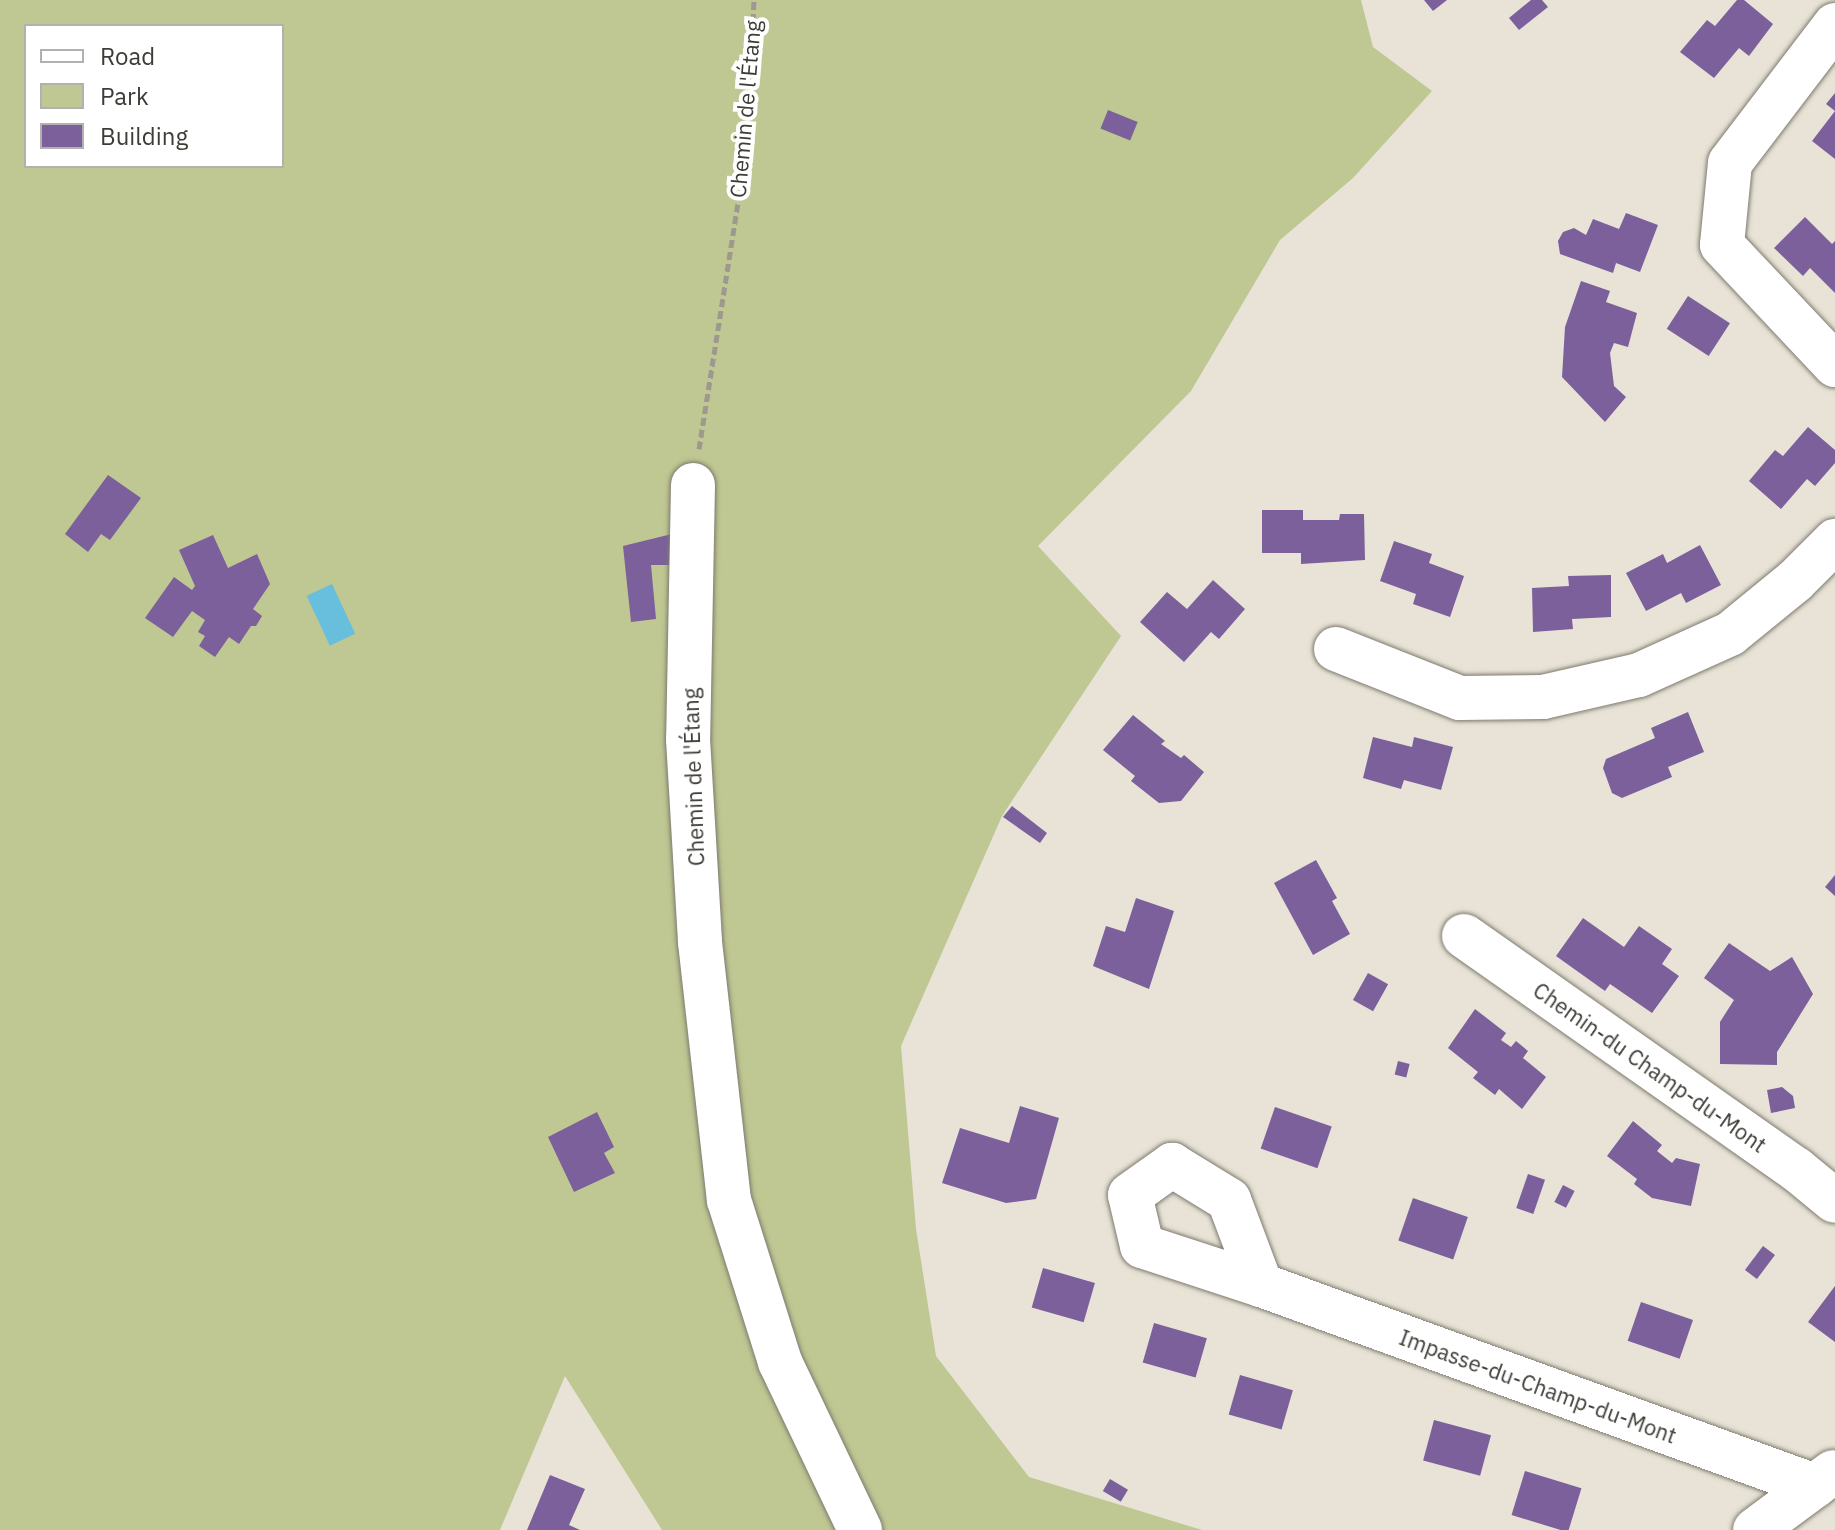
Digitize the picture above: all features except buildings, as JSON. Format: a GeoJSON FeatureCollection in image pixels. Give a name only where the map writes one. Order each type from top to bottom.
{"type":"FeatureCollection","features":[{"type":"Feature","properties":{"kind":"street"},"geometry":{"type":"LineString","coordinates":[[1835,25],[1730,163],[1722,245],[1835,365]]}},
{"type":"Feature","properties":{"kind":"street","name":"Chemin de l'Étang"},"geometry":{"type":"LineString","coordinates":[[693,485],[688,739],[700,942],[729,1200],[780,1362],[860,1530]]}},
{"type":"Feature","properties":{"kind":"street"},"geometry":{"type":"LineString","coordinates":[[1336,649],[1460,698],[1543,697],[1639,675],[1730,634],[1795,581],[1835,541]]}},
{"type":"Feature","properties":{"kind":"street","name":"Chemin-du Champ-du-Mont"},"geometry":{"type":"LineString","coordinates":[[1464,936],[1796,1169],[1835,1201]]}},
{"type":"Feature","properties":{"kind":"street","name":"Impasse-du-Champ-du-Mont"},"geometry":{"type":"LineString","coordinates":[[1261,1285],[1825,1479]]}},
{"type":"Feature","properties":{"kind":"street"},"geometry":{"type":"LineString","coordinates":[[1755,1530],[1825,1479]]}},
{"type":"Feature","properties":{"kind":"path","name":"Chemin de l'Étang"},"geometry":{"type":"LineString","coordinates":[[693,485],[746,153],[754,0]]}},
{"type":"Feature","properties":{"kind":"green space"},"geometry":{"type":"Polygon","coordinates":[[[0,0],[1361,0],[1373,47],[1432,91],[1353,178],[1280,240],[1191,391],[1038,546],[1121,636],[1002,816],[901,1046],[916,1229],[936,1356],[1029,1477],[1202,1530],[662,1530],[565,1376],[500,1530],[0,1530],[0,0]]]}},
{"type":"Feature","properties":{"kind":"water"},"geometry":{"type":"Polygon","coordinates":[[[332,584],[355,634],[330,646],[307,596],[332,584]]]}}]}
